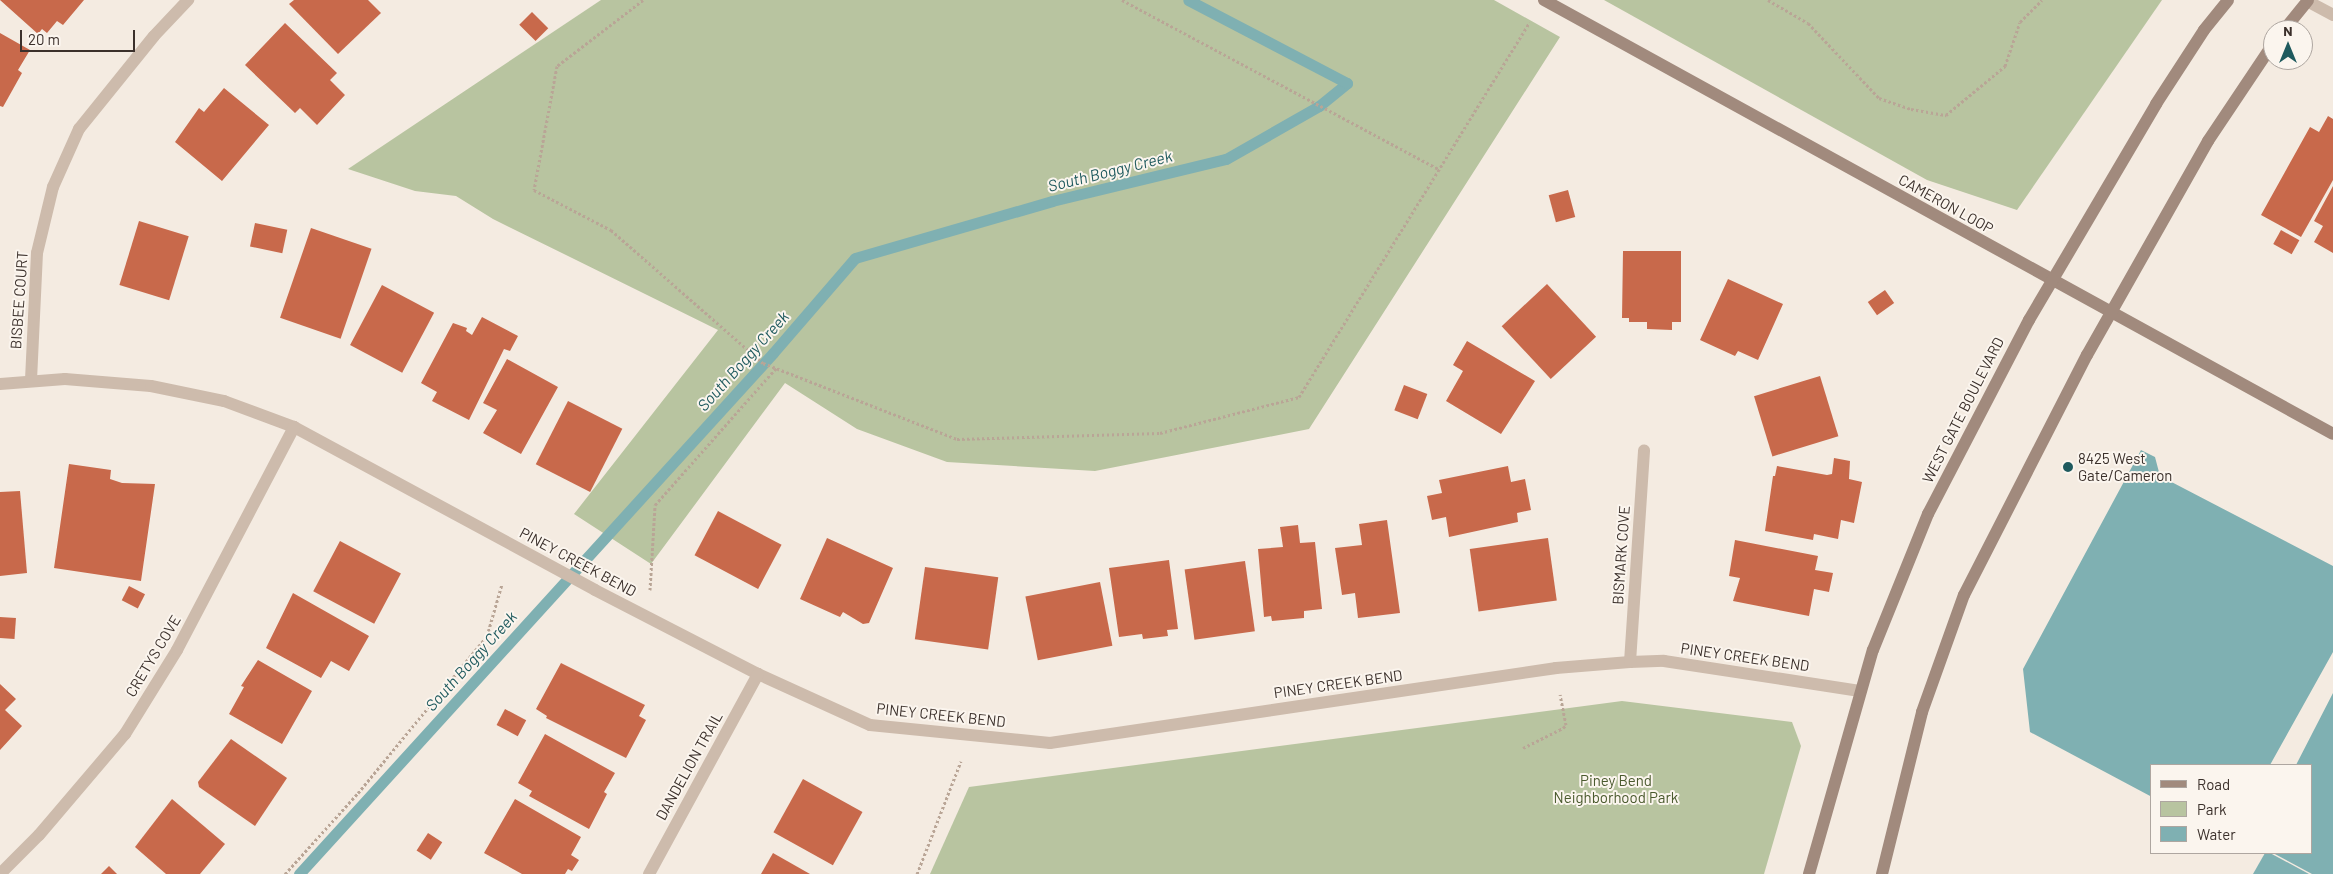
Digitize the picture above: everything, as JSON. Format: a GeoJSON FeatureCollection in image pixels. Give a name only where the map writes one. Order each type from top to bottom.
{"type":"FeatureCollection","features":[{"type":"Feature","properties":{"kind":"main road","name":"CAMERON LOOP"},"geometry":{"type":"LineString","coordinates":[[1544,0],[2053,282],[2333,434]]}},
{"type":"Feature","properties":{"kind":"main road","name":"WEST GATE BOULEVARD"},"geometry":{"type":"LineString","coordinates":[[1809,874],[1873,650],[1928,514],[1973,424],[2156,104],[2204,30],[2228,0]]}},
{"type":"Feature","properties":{"kind":"main road"},"geometry":{"type":"LineString","coordinates":[[2292,20],[2308,1]]}},
{"type":"Feature","properties":{"kind":"main road"},"geometry":{"type":"LineString","coordinates":[[1882,874],[1922,712],[1964,595],[2058,408],[2208,141],[2263,59]]}},
{"type":"Feature","properties":{"kind":"street","name":"BISBEE COURT"},"geometry":{"type":"LineString","coordinates":[[31,380],[37,253],[53,187],[79,129],[154,36],[188,0]]}},
{"type":"Feature","properties":{"kind":"street"},"geometry":{"type":"LineString","coordinates":[[2308,1],[2333,15]]}},
{"type":"Feature","properties":{"kind":"street","name":"PINEY CREEK BEND"},"geometry":{"type":"LineString","coordinates":[[0,384],[31,380],[65,379],[151,386],[224,401],[294,428],[649,618],[758,674],[870,725],[1050,743],[1556,668],[1630,662],[1664,661],[1860,691]]}},
{"type":"Feature","properties":{"kind":"street","name":"CRETYS COVE"},"geometry":{"type":"LineString","coordinates":[[0,874],[39,835],[125,734],[177,650],[294,428]]}},
{"type":"Feature","properties":{"kind":"street","name":"BISMARK COVE"},"geometry":{"type":"LineString","coordinates":[[1630,662],[1644,450]]}},
{"type":"Feature","properties":{"kind":"street","name":"DANDELION TRAIL"},"geometry":{"type":"LineString","coordinates":[[649,874],[758,674]]}},
{"type":"Feature","properties":{"kind":"path"},"geometry":{"type":"LineString","coordinates":[[643,0],[557,66],[534,190],[611,230],[763,364],[957,439],[1160,433],[1299,397],[1534,17]]}},
{"type":"Feature","properties":{"kind":"path"},"geometry":{"type":"LineString","coordinates":[[1122,0],[1440,170]]}},
{"type":"Feature","properties":{"kind":"path"},"geometry":{"type":"LineString","coordinates":[[1768,0],[1808,24],[1879,98],[1910,109],[1946,115],[2004,66],[2020,22],[2042,0]]}},
{"type":"Feature","properties":{"kind":"path"},"geometry":{"type":"LineString","coordinates":[[649,618],[655,505],[776,368]]}},
{"type":"Feature","properties":{"kind":"path"},"geometry":{"type":"LineString","coordinates":[[285,874],[358,793],[487,636],[502,584]]}},
{"type":"Feature","properties":{"kind":"path"},"geometry":{"type":"LineString","coordinates":[[1523,748],[1566,724],[1556,668]]}},
{"type":"Feature","properties":{"kind":"path"},"geometry":{"type":"LineString","coordinates":[[917,874],[971,735]]}},
{"type":"Feature","properties":{"kind":"green space"},"geometry":{"type":"Polygon","coordinates":[[[601,0],[1494,0],[1560,37],[1309,429],[1095,471],[947,462],[857,429],[785,383],[651,564],[574,514],[718,330],[493,219],[456,196],[415,191],[348,169],[601,0]]]}},
{"type":"Feature","properties":{"kind":"green space"},"geometry":{"type":"Polygon","coordinates":[[[1604,0],[2162,0],[2017,210],[1927,180],[1604,0]]]}},
{"type":"Feature","properties":{"kind":"green space","name":"Piney Bend Neighborhood Park"},"geometry":{"type":"Polygon","coordinates":[[[1622,701],[1792,722],[1801,746],[1764,874],[930,874],[969,787],[1622,701]]]}},
{"type":"Feature","properties":{"kind":"water"},"geometry":{"type":"Polygon","coordinates":[[[2141,450],[2155,457],[2160,476],[2333,566],[2333,652],[2271,764],[2150,764],[2150,796],[2030,732],[2023,669],[2141,450]]]}},
{"type":"Feature","properties":{"kind":"water"},"geometry":{"type":"Polygon","coordinates":[[[2333,693],[2333,874],[2312,874],[2275,854],[2313,854],[2313,764],[2297,764],[2333,693]]]}},
{"type":"Feature","properties":{"kind":"water"},"geometry":{"type":"Polygon","coordinates":[[[2264,854],[2272,854],[2309,874],[2253,874],[2264,854]]]}},
{"type":"Feature","properties":{"kind":"building"},"geometry":{"type":"Polygon","coordinates":[[[0,0],[84,0],[63,25],[57,21],[47,33],[42,29],[38,34],[0,0]]]}},
{"type":"Feature","properties":{"kind":"building"},"geometry":{"type":"Polygon","coordinates":[[[294,0],[368,0],[381,13],[338,54],[289,4],[294,0]]]}},
{"type":"Feature","properties":{"kind":"building"},"geometry":{"type":"Polygon","coordinates":[[[532,12],[548,28],[536,41],[519,25],[532,12]]]}},
{"type":"Feature","properties":{"kind":"building"},"geometry":{"type":"Polygon","coordinates":[[[285,23],[337,73],[330,80],[345,95],[317,125],[300,108],[295,113],[245,65],[285,23]]]}},
{"type":"Feature","properties":{"kind":"building"},"geometry":{"type":"Polygon","coordinates":[[[0,33],[30,50],[18,70],[22,73],[3,107],[0,106],[0,33]]]}},
{"type":"Feature","properties":{"kind":"building"},"geometry":{"type":"Polygon","coordinates":[[[224,88],[269,125],[222,181],[175,142],[199,108],[204,112],[224,88]]]}},
{"type":"Feature","properties":{"kind":"building"},"geometry":{"type":"Polygon","coordinates":[[[2328,116],[2333,119],[2333,180],[2301,237],[2261,215],[2310,127],[2319,132],[2328,116]]]}},
{"type":"Feature","properties":{"kind":"building"},"geometry":{"type":"Polygon","coordinates":[[[2333,186],[2333,253],[2314,242],[2323,226],[2314,221],[2333,186]]]}},
{"type":"Feature","properties":{"kind":"building"},"geometry":{"type":"Polygon","coordinates":[[[1568,190],[1575,217],[1556,222],[1549,195],[1568,190]]]}},
{"type":"Feature","properties":{"kind":"building"},"geometry":{"type":"Polygon","coordinates":[[[139,221],[189,236],[169,300],[119,285],[139,221]]]}},
{"type":"Feature","properties":{"kind":"building"},"geometry":{"type":"Polygon","coordinates":[[[255,223],[287,230],[282,253],[250,246],[255,223]]]}},
{"type":"Feature","properties":{"kind":"building"},"geometry":{"type":"Polygon","coordinates":[[[311,228],[372,249],[341,339],[280,318],[311,228]]]}},
{"type":"Feature","properties":{"kind":"building"},"geometry":{"type":"Polygon","coordinates":[[[2281,230],[2299,240],[2292,254],[2273,244],[2281,230]]]}},
{"type":"Feature","properties":{"kind":"building"},"geometry":{"type":"Polygon","coordinates":[[[1623,251],[1681,251],[1681,322],[1672,322],[1672,330],[1647,329],[1647,322],[1629,322],[1629,318],[1622,318],[1623,251]]]}},
{"type":"Feature","properties":{"kind":"building"},"geometry":{"type":"Polygon","coordinates":[[[1728,279],[1783,304],[1758,360],[1738,351],[1735,356],[1700,340],[1728,279]]]}},
{"type":"Feature","properties":{"kind":"building"},"geometry":{"type":"Polygon","coordinates":[[[1547,284],[1596,337],[1551,379],[1502,326],[1547,284]]]}},
{"type":"Feature","properties":{"kind":"building"},"geometry":{"type":"Polygon","coordinates":[[[382,285],[434,313],[402,373],[350,345],[382,285]]]}},
{"type":"Feature","properties":{"kind":"building"},"geometry":{"type":"Polygon","coordinates":[[[1885,290],[1894,303],[1877,315],[1868,302],[1885,290]]]}},
{"type":"Feature","properties":{"kind":"building"},"geometry":{"type":"Polygon","coordinates":[[[482,317],[518,336],[510,351],[504,349],[469,420],[432,401],[437,392],[421,383],[453,323],[467,328],[466,331],[472,335],[482,317]]]}},
{"type":"Feature","properties":{"kind":"building"},"geometry":{"type":"Polygon","coordinates":[[[1467,341],[1535,381],[1501,434],[1446,401],[1463,371],[1453,365],[1467,341]]]}},
{"type":"Feature","properties":{"kind":"building"},"geometry":{"type":"Polygon","coordinates":[[[507,359],[558,387],[521,454],[483,433],[497,410],[483,403],[507,359]]]}},
{"type":"Feature","properties":{"kind":"building"},"geometry":{"type":"Polygon","coordinates":[[[1820,376],[1838,436],[1772,456],[1754,396],[1820,376]]]}},
{"type":"Feature","properties":{"kind":"building"},"geometry":{"type":"Polygon","coordinates":[[[1404,385],[1427,394],[1418,419],[1394,410],[1404,385]]]}},
{"type":"Feature","properties":{"kind":"building"},"geometry":{"type":"Polygon","coordinates":[[[568,401],[622,429],[590,492],[536,464],[568,401]]]}},
{"type":"Feature","properties":{"kind":"building"},"geometry":{"type":"Polygon","coordinates":[[[1834,458],[1850,461],[1849,479],[1862,482],[1854,523],[1841,520],[1838,539],[1814,534],[1813,540],[1765,531],[1773,476],[1775,476],[1777,466],[1827,475],[1832,474],[1834,458]]]}},
{"type":"Feature","properties":{"kind":"building"},"geometry":{"type":"Polygon","coordinates":[[[69,464],[111,470],[110,479],[122,483],[155,484],[141,581],[54,568],[69,464]]]}},
{"type":"Feature","properties":{"kind":"building"},"geometry":{"type":"Polygon","coordinates":[[[1508,466],[1511,482],[1525,479],[1531,510],[1517,513],[1518,522],[1449,537],[1446,517],[1432,520],[1427,496],[1442,493],[1439,480],[1508,466]]]}},
{"type":"Feature","properties":{"kind":"building"},"geometry":{"type":"Polygon","coordinates":[[[20,491],[27,573],[0,576],[0,492],[20,491]]]}},
{"type":"Feature","properties":{"kind":"building"},"geometry":{"type":"Polygon","coordinates":[[[718,511],[782,545],[758,589],[695,555],[718,511]]]}},
{"type":"Feature","properties":{"kind":"building"},"geometry":{"type":"Polygon","coordinates":[[[1387,520],[1400,613],[1358,618],[1355,593],[1342,595],[1335,548],[1362,545],[1359,524],[1387,520]]]}},
{"type":"Feature","properties":{"kind":"building"},"geometry":{"type":"Polygon","coordinates":[[[1298,525],[1300,543],[1315,542],[1322,609],[1304,611],[1304,618],[1272,621],[1271,616],[1264,617],[1258,549],[1283,547],[1280,527],[1298,525]]]}},
{"type":"Feature","properties":{"kind":"building"},"geometry":{"type":"Polygon","coordinates":[[[827,538],[893,568],[869,623],[863,624],[843,612],[840,617],[800,599],[827,538]]]}},
{"type":"Feature","properties":{"kind":"building"},"geometry":{"type":"Polygon","coordinates":[[[1548,538],[1557,600],[1479,611],[1470,549],[1548,538]]]}},
{"type":"Feature","properties":{"kind":"building"},"geometry":{"type":"Polygon","coordinates":[[[1735,540],[1818,556],[1815,570],[1833,573],[1829,592],[1814,589],[1809,616],[1733,601],[1740,578],[1729,576],[1735,540]]]}},
{"type":"Feature","properties":{"kind":"building"},"geometry":{"type":"Polygon","coordinates":[[[340,541],[401,573],[374,624],[313,591],[340,541]]]}},
{"type":"Feature","properties":{"kind":"building"},"geometry":{"type":"Polygon","coordinates":[[[1169,560],[1178,629],[1167,630],[1168,636],[1143,639],[1142,634],[1119,637],[1109,568],[1169,560]]]}},
{"type":"Feature","properties":{"kind":"building"},"geometry":{"type":"Polygon","coordinates":[[[1245,561],[1255,631],[1194,640],[1185,569],[1245,561]]]}},
{"type":"Feature","properties":{"kind":"building"},"geometry":{"type":"Polygon","coordinates":[[[925,567],[998,577],[988,650],[915,639],[925,567]]]}},
{"type":"Feature","properties":{"kind":"building"},"geometry":{"type":"Polygon","coordinates":[[[1100,582],[1112,646],[1038,660],[1025,597],[1100,582]]]}},
{"type":"Feature","properties":{"kind":"building"},"geometry":{"type":"Polygon","coordinates":[[[129,586],[145,594],[138,608],[122,600],[129,586]]]}},
{"type":"Feature","properties":{"kind":"building"},"geometry":{"type":"Polygon","coordinates":[[[293,593],[369,636],[349,671],[331,661],[321,678],[266,648],[293,593]]]}},
{"type":"Feature","properties":{"kind":"building"},"geometry":{"type":"Polygon","coordinates":[[[0,617],[16,618],[14,639],[0,638],[0,617]]]}},
{"type":"Feature","properties":{"kind":"building"},"geometry":{"type":"Polygon","coordinates":[[[258,660],[312,691],[282,744],[229,714],[244,687],[241,686],[258,660]]]}},
{"type":"Feature","properties":{"kind":"building"},"geometry":{"type":"Polygon","coordinates":[[[561,663],[645,705],[639,716],[646,720],[626,758],[546,718],[547,716],[536,709],[561,663]]]}},
{"type":"Feature","properties":{"kind":"building"},"geometry":{"type":"Polygon","coordinates":[[[0,684],[16,699],[5,710],[22,726],[0,750],[0,684]]]}},
{"type":"Feature","properties":{"kind":"building"},"geometry":{"type":"Polygon","coordinates":[[[505,709],[526,720],[518,736],[497,725],[505,709]]]}},
{"type":"Feature","properties":{"kind":"building"},"geometry":{"type":"Polygon","coordinates":[[[545,734],[615,773],[604,792],[607,794],[589,829],[529,796],[532,791],[518,783],[545,734]]]}},
{"type":"Feature","properties":{"kind":"building"},"geometry":{"type":"Polygon","coordinates":[[[231,739],[287,778],[255,826],[199,787],[198,782],[231,739]]]}},
{"type":"Feature","properties":{"kind":"building"},"geometry":{"type":"Polygon","coordinates":[[[803,779],[862,812],[833,865],[773,832],[803,779]]]}},
{"type":"Feature","properties":{"kind":"building"},"geometry":{"type":"Polygon","coordinates":[[[172,799],[225,844],[200,874],[166,874],[135,847],[172,799]]]}},
{"type":"Feature","properties":{"kind":"building"},"geometry":{"type":"Polygon","coordinates":[[[515,799],[581,837],[571,855],[579,860],[572,871],[568,869],[565,874],[522,874],[484,853],[515,799]]]}},
{"type":"Feature","properties":{"kind":"building"},"geometry":{"type":"Polygon","coordinates":[[[428,833],[442,842],[431,860],[417,851],[428,833]]]}},
{"type":"Feature","properties":{"kind":"building"},"geometry":{"type":"Polygon","coordinates":[[[773,853],[810,874],[761,874],[773,853]]]}},
{"type":"Feature","properties":{"kind":"building"},"geometry":{"type":"Polygon","coordinates":[[[109,866],[117,874],[101,874],[109,866]]]}},
{"type":"Feature","properties":{"kind":"waterway","name":"South Boggy Creek"},"geometry":{"type":"LineString","coordinates":[[299,874],[773,353],[855,258],[1052,201],[1226,159],[1319,106],[1347,83],[1188,0]]}},
{"type":"Feature","properties":{"kind":"place","name":"8425 West Gate/Cameron"},"geometry":{"type":"Point","coordinates":[2068,467]}}]}
